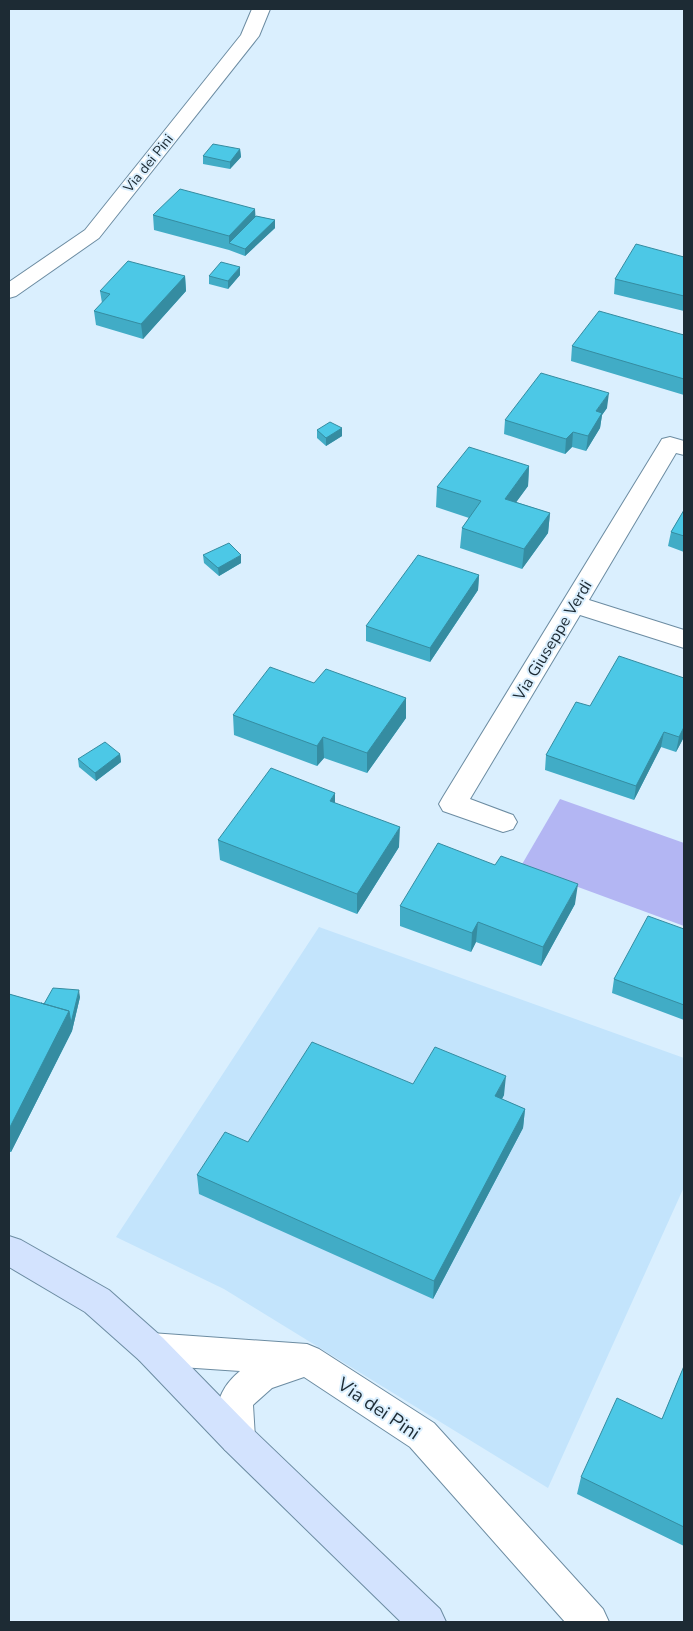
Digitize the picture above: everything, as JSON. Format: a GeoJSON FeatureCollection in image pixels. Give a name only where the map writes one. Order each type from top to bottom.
{"type":"FeatureCollection","features":[{"type":"Feature","properties":{"kind":"street","name":"Via dei Pini"},"geometry":{"type":"LineString","coordinates":[[9,292],[92,234],[250,36],[261,9]]}},
{"type":"Feature","properties":{"kind":"street","name":"Via Giuseppe Verdi"},"geometry":{"type":"LineString","coordinates":[[503,822],[453,804],[670,444],[684,448]]}},
{"type":"Feature","properties":{"kind":"street"},"geometry":{"type":"LineString","coordinates":[[574,604],[684,639]]}},
{"type":"Feature","properties":{"kind":"street"},"geometry":{"type":"LineString","coordinates":[[9,1250],[97,1301],[151,1349],[237,1438],[427,1622]]}},
{"type":"Feature","properties":{"kind":"street","name":"Via dei Pini"},"geometry":{"type":"LineString","coordinates":[[151,1349],[307,1360],[422,1435],[590,1622]]}},
{"type":"Feature","properties":{"kind":"street"},"geometry":{"type":"LineString","coordinates":[[237,1438],[234,1402],[244,1388],[262,1375],[307,1360]]}},
{"type":"Feature","properties":{"kind":"shaded area"},"geometry":{"type":"Polygon","coordinates":[[[560,799],[684,843],[684,926],[521,866],[560,799]]]}},
{"type":"Feature","properties":{"kind":"shaded area"},"geometry":{"type":"Polygon","coordinates":[[[319,927],[684,1058],[684,1187],[548,1488],[224,1289],[116,1237],[319,927]]]}},
{"type":"Feature","properties":{"kind":"building"},"geometry":{"type":"Polygon","coordinates":[[[213,144],[240,149],[230,162],[203,156],[213,144]]]}},
{"type":"Feature","properties":{"kind":"building"},"geometry":{"type":"Polygon","coordinates":[[[180,189],[255,209],[229,236],[153,215],[180,189]]]}},
{"type":"Feature","properties":{"kind":"building"},"geometry":{"type":"Polygon","coordinates":[[[256,216],[275,220],[245,249],[229,243],[256,216]]]}},
{"type":"Feature","properties":{"kind":"building"},"geometry":{"type":"Polygon","coordinates":[[[636,244],[684,257],[684,296],[615,279],[636,244]]]}},
{"type":"Feature","properties":{"kind":"building"},"geometry":{"type":"Polygon","coordinates":[[[128,261],[185,276],[141,324],[94,311],[110,294],[100,291],[128,261]]]}},
{"type":"Feature","properties":{"kind":"building"},"geometry":{"type":"Polygon","coordinates":[[[221,262],[240,267],[228,281],[209,276],[221,262]]]}},
{"type":"Feature","properties":{"kind":"building"},"geometry":{"type":"Polygon","coordinates":[[[599,311],[684,335],[684,379],[572,346],[599,311]]]}},
{"type":"Feature","properties":{"kind":"building"},"geometry":{"type":"Polygon","coordinates":[[[541,373],[609,393],[596,411],[602,413],[588,436],[573,432],[566,439],[505,420],[541,373]]]}},
{"type":"Feature","properties":{"kind":"building"},"geometry":{"type":"Polygon","coordinates":[[[330,422],[342,428],[326,438],[317,430],[330,422]]]}},
{"type":"Feature","properties":{"kind":"building"},"geometry":{"type":"Polygon","coordinates":[[[469,447],[529,466],[505,499],[550,513],[524,549],[462,528],[481,501],[437,487],[469,447]]]}},
{"type":"Feature","properties":{"kind":"building"},"geometry":{"type":"Polygon","coordinates":[[[684,510],[684,536],[671,532],[684,510]]]}},
{"type":"Feature","properties":{"kind":"building"},"geometry":{"type":"Polygon","coordinates":[[[229,543],[241,555],[218,568],[203,555],[229,543]]]}},
{"type":"Feature","properties":{"kind":"building"},"geometry":{"type":"Polygon","coordinates":[[[418,555],[479,575],[430,648],[366,626],[418,555]]]}},
{"type":"Feature","properties":{"kind":"building"},"geometry":{"type":"Polygon","coordinates":[[[619,656],[684,678],[684,727],[679,737],[664,732],[636,786],[546,755],[576,702],[590,706],[619,656]]]}},
{"type":"Feature","properties":{"kind":"building"},"geometry":{"type":"Polygon","coordinates":[[[270,667],[314,683],[326,669],[406,698],[367,753],[323,737],[317,746],[233,715],[270,667]]]}},
{"type":"Feature","properties":{"kind":"building"},"geometry":{"type":"Polygon","coordinates":[[[105,742],[120,754],[95,773],[78,759],[105,742]]]}},
{"type":"Feature","properties":{"kind":"building"},"geometry":{"type":"Polygon","coordinates":[[[271,768],[335,793],[330,801],[400,827],[357,894],[218,840],[271,768]]]}},
{"type":"Feature","properties":{"kind":"building"},"geometry":{"type":"Polygon","coordinates":[[[438,843],[495,865],[501,856],[578,884],[543,947],[478,922],[472,933],[400,906],[438,843]]]}},
{"type":"Feature","properties":{"kind":"building"},"geometry":{"type":"Polygon","coordinates":[[[648,916],[684,929],[684,1005],[614,979],[648,916]]]}},
{"type":"Feature","properties":{"kind":"building"},"geometry":{"type":"Polygon","coordinates":[[[53,988],[79,990],[71,1023],[69,1011],[44,1004],[53,988]]]}},
{"type":"Feature","properties":{"kind":"building"},"geometry":{"type":"Polygon","coordinates":[[[9,994],[69,1011],[9,1129],[9,994]]]}},
{"type":"Feature","properties":{"kind":"building"},"geometry":{"type":"Polygon","coordinates":[[[312,1042],[413,1084],[435,1047],[506,1076],[495,1096],[525,1109],[434,1281],[197,1175],[225,1132],[248,1142],[312,1042]]]}},
{"type":"Feature","properties":{"kind":"building"},"geometry":{"type":"Polygon","coordinates":[[[684,1366],[684,1527],[581,1477],[617,1398],[662,1419],[684,1366]]]}}]}
